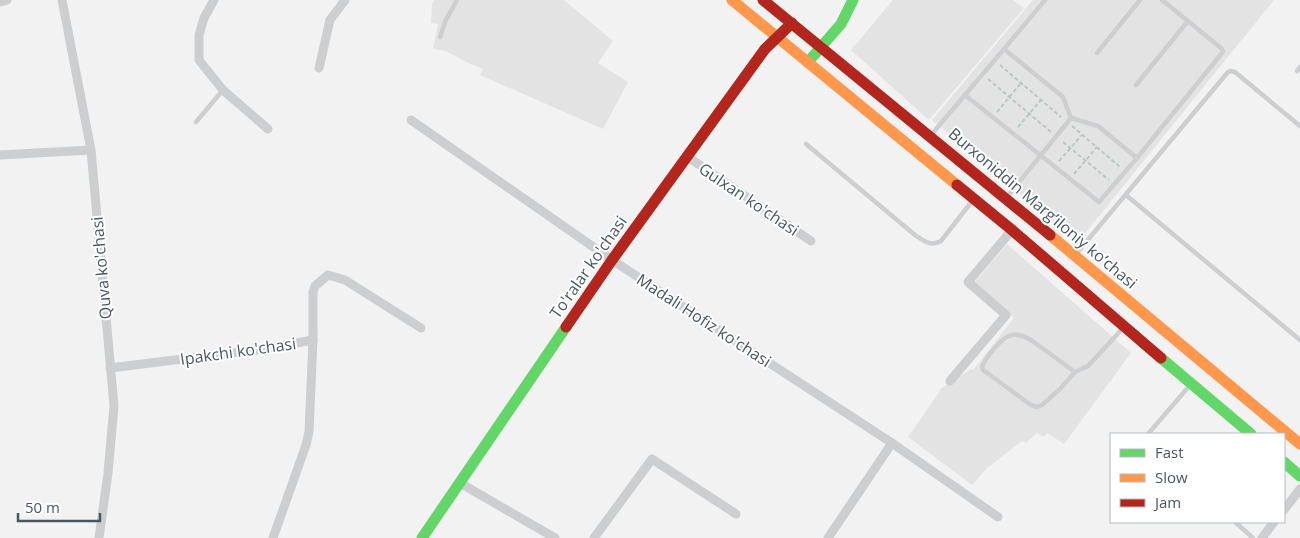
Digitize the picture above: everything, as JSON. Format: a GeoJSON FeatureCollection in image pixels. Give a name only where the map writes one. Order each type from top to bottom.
{"type":"FeatureCollection","features":[{"type":"Feature","properties":{"kind":"main road"},"geometry":{"type":"LineString","coordinates":[[732,0],[1012,230],[1251,433]]}},
{"type":"Feature","properties":{"kind":"main road","name":"Burxoniddin Marg’iloniy ko’chasi"},"geometry":{"type":"LineString","coordinates":[[763,0],[1075,255],[1300,444]]}},
{"type":"Feature","properties":{"kind":"main road"},"geometry":{"type":"LineString","coordinates":[[808,62],[841,24],[853,0]]}},
{"type":"Feature","properties":{"kind":"main road","name":"To'ralar ko'chasi"},"geometry":{"type":"LineString","coordinates":[[422,538],[612,260],[766,49],[792,23]]}},
{"type":"Feature","properties":{"kind":"main road"},"geometry":{"type":"LineString","coordinates":[[1285,463],[1300,476]]}},
{"type":"Feature","properties":{"kind":"street"},"geometry":{"type":"LineString","coordinates":[[0,2],[7,0]]}},
{"type":"Feature","properties":{"kind":"street","name":"Quva ko'chasi"},"geometry":{"type":"LineString","coordinates":[[62,0],[90,150],[114,406],[108,473],[99,538]]}},
{"type":"Feature","properties":{"kind":"street"},"geometry":{"type":"LineString","coordinates":[[214,0],[204,18],[199,34],[199,60],[223,90],[268,129]]}},
{"type":"Feature","properties":{"kind":"street"},"geometry":{"type":"LineString","coordinates":[[319,68],[330,20],[345,0]]}},
{"type":"Feature","properties":{"kind":"street","name":"Madali Hofiz ko'chasi"},"geometry":{"type":"LineString","coordinates":[[410,120],[612,260],[892,443],[998,517]]}},
{"type":"Feature","properties":{"kind":"street"},"geometry":{"type":"LineString","coordinates":[[0,155],[90,150]]}},
{"type":"Feature","properties":{"kind":"street","name":"Gulxan ko'chasi"},"geometry":{"type":"LineString","coordinates":[[688,156],[811,241]]}},
{"type":"Feature","properties":{"kind":"street"},"geometry":{"type":"LineString","coordinates":[[950,381],[1006,316],[968,282],[1012,230]]}},
{"type":"Feature","properties":{"kind":"street"},"geometry":{"type":"LineString","coordinates":[[312,340],[313,292],[315,286],[328,275],[345,280],[378,299],[421,328]]}},
{"type":"Feature","properties":{"kind":"street","name":"Ipakchi ko'chasi"},"geometry":{"type":"LineString","coordinates":[[110,368],[256,350],[312,340],[309,432],[306,446],[273,538]]}},
{"type":"Feature","properties":{"kind":"street"},"geometry":{"type":"LineString","coordinates":[[828,538],[892,443]]}},
{"type":"Feature","properties":{"kind":"street"},"geometry":{"type":"LineString","coordinates":[[594,538],[652,459],[736,514]]}},
{"type":"Feature","properties":{"kind":"street"},"geometry":{"type":"LineString","coordinates":[[460,483],[554,538]]}},
{"type":"Feature","properties":{"kind":"street"},"geometry":{"type":"LineString","coordinates":[[1285,509],[1300,489]]}},
{"type":"Feature","properties":{"kind":"street"},"geometry":{"type":"LineString","coordinates":[[1262,538],[1273,523]]}},
{"type":"Feature","properties":{"kind":"lane"},"geometry":{"type":"LineString","coordinates":[[440,37],[445,22],[457,0]]}},
{"type":"Feature","properties":{"kind":"lane"},"geometry":{"type":"LineString","coordinates":[[930,136],[1045,0]]}},
{"type":"Feature","properties":{"kind":"lane"},"geometry":{"type":"LineString","coordinates":[[1097,53],[1140,0]]}},
{"type":"Feature","properties":{"kind":"lane"},"geometry":{"type":"LineString","coordinates":[[965,95],[1099,202],[1137,158],[1223,50],[1162,0]]}},
{"type":"Feature","properties":{"kind":"lane"},"geometry":{"type":"LineString","coordinates":[[1136,85],[1188,21]]}},
{"type":"Feature","properties":{"kind":"lane"},"geometry":{"type":"LineString","coordinates":[[1004,49],[1063,98],[1069,120]]}},
{"type":"Feature","properties":{"kind":"lane"},"geometry":{"type":"LineString","coordinates":[[1075,255],[1228,72],[1235,72],[1300,126]]}},
{"type":"Feature","properties":{"kind":"lane"},"geometry":{"type":"LineString","coordinates":[[196,122],[223,90]]}},
{"type":"Feature","properties":{"kind":"lane"},"geometry":{"type":"LineString","coordinates":[[1069,120],[1098,126],[1137,158]]}},
{"type":"Feature","properties":{"kind":"lane"},"geometry":{"type":"LineString","coordinates":[[1006,198],[1069,120]]}},
{"type":"Feature","properties":{"kind":"lane"},"geometry":{"type":"LineString","coordinates":[[806,144],[915,235],[932,244],[941,241],[974,199]]}},
{"type":"Feature","properties":{"kind":"lane"},"geometry":{"type":"LineString","coordinates":[[1126,195],[1300,340]]}},
{"type":"Feature","properties":{"kind":"lane"},"geometry":{"type":"LineString","coordinates":[[1075,372],[1031,340],[1011,335],[1004,338],[982,367],[983,370],[1031,405],[1042,406],[1075,372],[1088,366],[1125,326]]}},
{"type":"Feature","properties":{"kind":"lane"},"geometry":{"type":"LineString","coordinates":[[1149,433],[1192,383]]}},
{"type":"Feature","properties":{"kind":"lane"},"geometry":{"type":"LineString","coordinates":[[1236,523],[1253,538]]}},
{"type":"Feature","properties":{"kind":"path"},"geometry":{"type":"LineString","coordinates":[[994,60],[1041,100],[1069,120],[1082,135],[1125,171]]}},
{"type":"Feature","properties":{"kind":"path"},"geometry":{"type":"LineString","coordinates":[[983,74],[1114,185]]}},
{"type":"Feature","properties":{"kind":"path"},"geometry":{"type":"LineString","coordinates":[[993,117],[1021,83]]}},
{"type":"Feature","properties":{"kind":"path"},"geometry":{"type":"LineString","coordinates":[[1013,134],[1041,100]]}},
{"type":"Feature","properties":{"kind":"path"},"geometry":{"type":"LineString","coordinates":[[1054,167],[1082,135]]}},
{"type":"Feature","properties":{"kind":"path"},"geometry":{"type":"LineString","coordinates":[[1069,179],[1097,147]]}},
{"type":"Feature","properties":{"kind":"shaded area"},"geometry":{"type":"Polygon","coordinates":[[[434,0],[564,0],[613,41],[598,63],[628,82],[603,129],[480,75],[483,69],[446,51],[433,49],[438,24],[431,23],[434,0]]]}},
{"type":"Feature","properties":{"kind":"shaded area"},"geometry":{"type":"Polygon","coordinates":[[[893,0],[1013,0],[1024,8],[929,120],[851,50],[893,0]]]}},
{"type":"Feature","properties":{"kind":"shaded area"},"geometry":{"type":"Polygon","coordinates":[[[1033,0],[1274,0],[1078,242],[932,120],[1033,0]]]}},
{"type":"Feature","properties":{"kind":"shaded area"},"geometry":{"type":"Polygon","coordinates":[[[1007,244],[1131,353],[1064,444],[1047,433],[1044,437],[1037,433],[1026,443],[1022,441],[987,468],[972,485],[908,437],[939,390],[971,369],[973,370],[1014,318],[974,283],[1007,244]]]}},
{"type":"Feature","properties":{"kind":"traffic: fast"},"geometry":{"type":"LineString","coordinates":[[808,62],[841,24],[853,0]]}},
{"type":"Feature","properties":{"kind":"traffic: fast"},"geometry":{"type":"LineString","coordinates":[[422,538],[566,327]]}},
{"type":"Feature","properties":{"kind":"traffic: fast"},"geometry":{"type":"LineString","coordinates":[[1161,358],[1250,433]]}},
{"type":"Feature","properties":{"kind":"traffic: fast"},"geometry":{"type":"LineString","coordinates":[[1285,463],[1300,476]]}},
{"type":"Feature","properties":{"kind":"traffic: slow"},"geometry":{"type":"LineString","coordinates":[[732,0],[957,185]]}},
{"type":"Feature","properties":{"kind":"traffic: slow"},"geometry":{"type":"LineString","coordinates":[[1050,235],[1300,444]]}},
{"type":"Feature","properties":{"kind":"traffic: jam"},"geometry":{"type":"LineString","coordinates":[[763,0],[1050,235]]}},
{"type":"Feature","properties":{"kind":"traffic: jam"},"geometry":{"type":"LineString","coordinates":[[566,327],[612,260],[765,49],[792,23]]}},
{"type":"Feature","properties":{"kind":"traffic: jam"},"geometry":{"type":"LineString","coordinates":[[957,185],[1161,358]]}}]}
